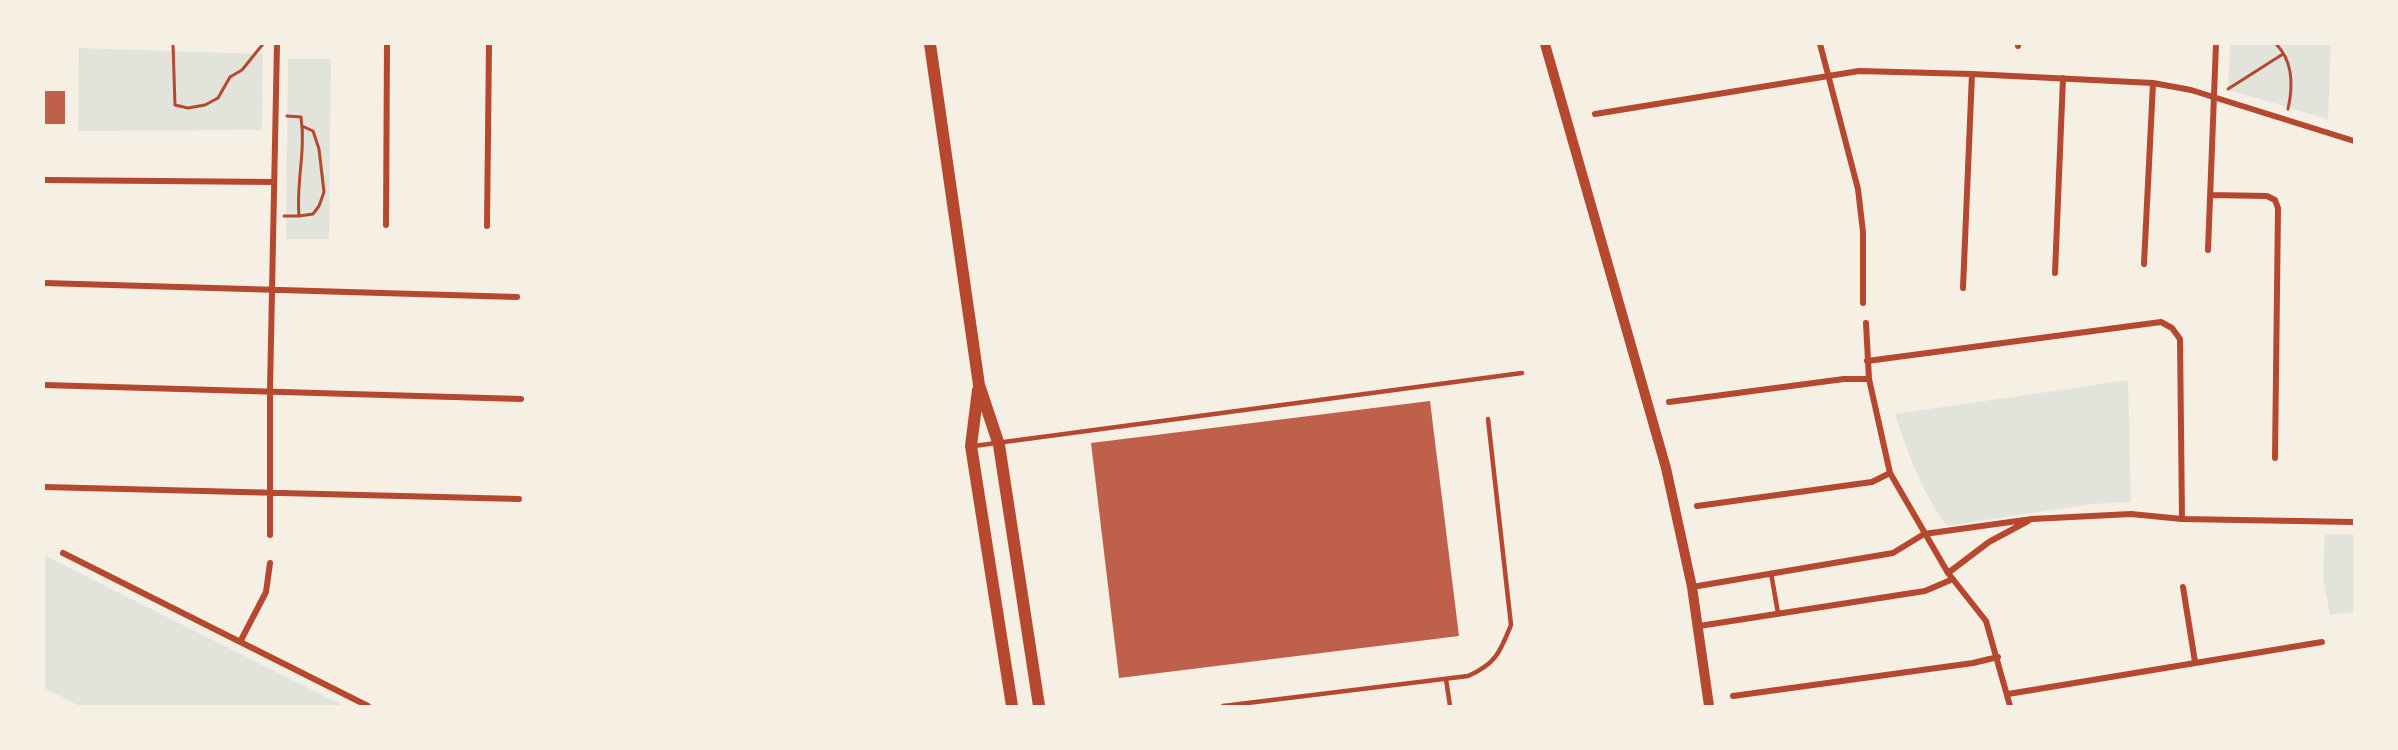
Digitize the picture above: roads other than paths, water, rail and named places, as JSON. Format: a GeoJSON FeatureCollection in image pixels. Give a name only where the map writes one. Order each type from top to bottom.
{"type":"FeatureCollection","features":[{"type":"Feature","properties":{"kind":"main road"},"geometry":{"type":"LineString","coordinates":[[930,44],[979,385],[999,445],[1039,706]]}},
{"type":"Feature","properties":{"kind":"main road"},"geometry":{"type":"LineString","coordinates":[[979,385],[971,446],[1012,706]]}},
{"type":"Feature","properties":{"kind":"street"},"geometry":{"type":"LineString","coordinates":[[270,535],[270,390],[277,44]]}},
{"type":"Feature","properties":{"kind":"street"},"geometry":{"type":"LineString","coordinates":[[386,225],[387,44]]}},
{"type":"Feature","properties":{"kind":"street"},"geometry":{"type":"LineString","coordinates":[[487,226],[489,44]]}},
{"type":"Feature","properties":{"kind":"street"},"geometry":{"type":"LineString","coordinates":[[1545,44],[1666,468],[1692,587],[1709,706]]}},
{"type":"Feature","properties":{"kind":"street"},"geometry":{"type":"LineString","coordinates":[[1820,44],[1858,189],[1863,232],[1863,303]]}},
{"type":"Feature","properties":{"kind":"street"},"geometry":{"type":"LineString","coordinates":[[2208,250],[2216,44]]}},
{"type":"Feature","properties":{"kind":"street"},"geometry":{"type":"LineString","coordinates":[[1595,114],[1859,71],[1972,74],[2153,83],[2191,90],[2355,141]]}},
{"type":"Feature","properties":{"kind":"street"},"geometry":{"type":"LineString","coordinates":[[1963,288],[1972,74]]}},
{"type":"Feature","properties":{"kind":"street"},"geometry":{"type":"LineString","coordinates":[[2055,273],[2063,78]]}},
{"type":"Feature","properties":{"kind":"street"},"geometry":{"type":"LineString","coordinates":[[2144,264],[2153,83]]}},
{"type":"Feature","properties":{"kind":"street"},"geometry":{"type":"LineString","coordinates":[[44,180],[274,182]]}},
{"type":"Feature","properties":{"kind":"street"},"geometry":{"type":"LineString","coordinates":[[2210,195],[2267,196],[2275,200],[2278,208],[2275,458]]}},
{"type":"Feature","properties":{"kind":"street"},"geometry":{"type":"LineString","coordinates":[[44,283],[517,297]]}},
{"type":"Feature","properties":{"kind":"street"},"geometry":{"type":"LineString","coordinates":[[1867,361],[2161,322],[2172,328],[2180,339],[2182,519]]}},
{"type":"Feature","properties":{"kind":"street"},"geometry":{"type":"LineString","coordinates":[[1866,323],[1869,379],[1890,473],[1948,573],[1986,621],[2010,706]]}},
{"type":"Feature","properties":{"kind":"street"},"geometry":{"type":"LineString","coordinates":[[1669,402],[1844,379],[1869,379]]}},
{"type":"Feature","properties":{"kind":"street"},"geometry":{"type":"LineString","coordinates":[[44,385],[521,399]]}},
{"type":"Feature","properties":{"kind":"street"},"geometry":{"type":"LineString","coordinates":[[1697,506],[1872,482],[1890,473]]}},
{"type":"Feature","properties":{"kind":"street"},"geometry":{"type":"LineString","coordinates":[[44,487],[519,499]]}},
{"type":"Feature","properties":{"kind":"street"},"geometry":{"type":"LineString","coordinates":[[1692,587],[1893,553],[1924,534],[2032,519],[2131,514],[2182,519],[2355,522]]}},
{"type":"Feature","properties":{"kind":"street"},"geometry":{"type":"LineString","coordinates":[[1948,573],[1989,542],[2032,519]]}},
{"type":"Feature","properties":{"kind":"street"},"geometry":{"type":"LineString","coordinates":[[63,553],[368,706]]}},
{"type":"Feature","properties":{"kind":"street"},"geometry":{"type":"LineString","coordinates":[[240,642],[266,592],[270,563]]}},
{"type":"Feature","properties":{"kind":"street"},"geometry":{"type":"LineString","coordinates":[[1699,626],[1925,591],[1953,579]]}},
{"type":"Feature","properties":{"kind":"street"},"geometry":{"type":"LineString","coordinates":[[2183,587],[2195,662]]}},
{"type":"Feature","properties":{"kind":"street"},"geometry":{"type":"LineString","coordinates":[[2008,694],[2322,642]]}},
{"type":"Feature","properties":{"kind":"street"},"geometry":{"type":"LineString","coordinates":[[1733,696],[1973,663],[1998,657]]}},
{"type":"Feature","properties":{"kind":"lane"},"geometry":{"type":"LineString","coordinates":[[971,446],[999,445],[1522,373]]}},
{"type":"Feature","properties":{"kind":"lane"},"geometry":{"type":"LineString","coordinates":[[1223,706],[1468,676],[1486,668],[1502,648],[1511,625],[1488,419]]}},
{"type":"Feature","properties":{"kind":"lane"},"geometry":{"type":"LineString","coordinates":[[1772,573],[1778,613]]}},
{"type":"Feature","properties":{"kind":"lane"},"geometry":{"type":"LineString","coordinates":[[1446,679],[1450,706]]}}]}
